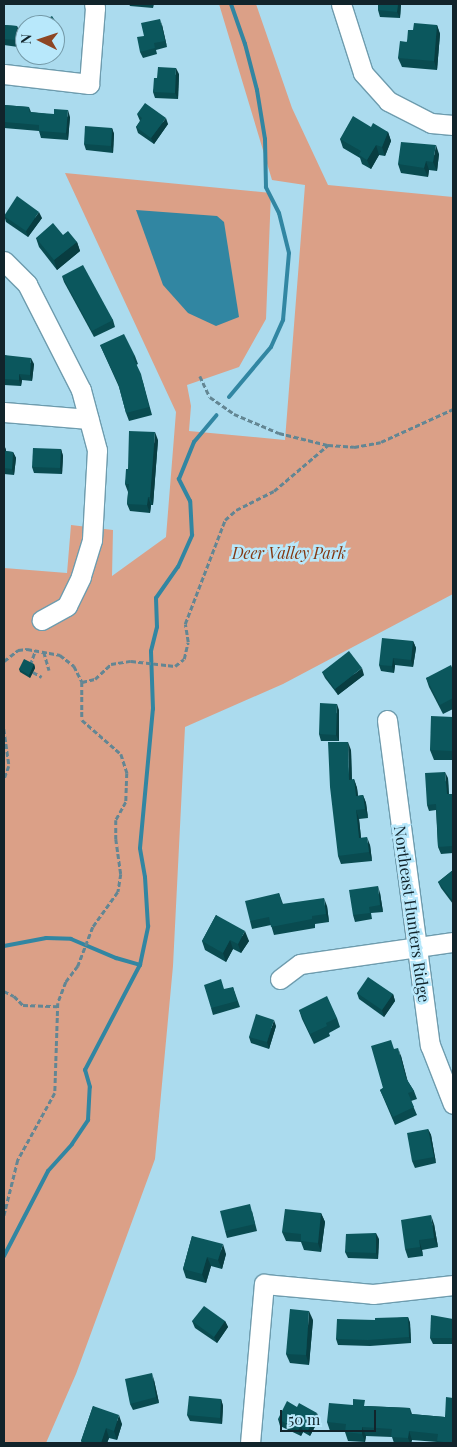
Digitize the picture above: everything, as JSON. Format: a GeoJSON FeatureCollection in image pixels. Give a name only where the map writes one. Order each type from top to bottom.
{"type":"FeatureCollection","features":[{"type":"Feature","properties":{"kind":"street"},"geometry":{"type":"LineString","coordinates":[[4,74],[89,84],[94,4]]}},
{"type":"Feature","properties":{"kind":"street"},"geometry":{"type":"LineString","coordinates":[[341,4],[363,73],[388,101],[431,123],[453,125]]}},
{"type":"Feature","properties":{"kind":"street"},"geometry":{"type":"LineString","coordinates":[[4,261],[27,284],[81,390],[97,450],[92,540],[81,577],[67,606],[42,620]]}},
{"type":"Feature","properties":{"kind":"street"},"geometry":{"type":"LineString","coordinates":[[4,412],[89,419]]}},
{"type":"Feature","properties":{"kind":"street","name":"Northeast Hunters Ridge"},"geometry":{"type":"LineString","coordinates":[[386,720],[430,1046],[453,1104]]}},
{"type":"Feature","properties":{"kind":"street"},"geometry":{"type":"LineString","coordinates":[[280,980],[300,964],[453,942]]}},
{"type":"Feature","properties":{"kind":"street"},"geometry":{"type":"LineString","coordinates":[[250,1443],[264,1284],[373,1294],[453,1286]]}},
{"type":"Feature","properties":{"kind":"path"},"geometry":{"type":"LineString","coordinates":[[200,376],[210,397],[234,414],[279,433],[328,445],[354,447],[381,442],[453,409]]}},
{"type":"Feature","properties":{"kind":"path"},"geometry":{"type":"LineString","coordinates":[[82,682],[95,679],[111,664],[131,661],[175,666],[184,659],[188,642],[185,624],[225,520],[236,510],[274,491],[328,445]]}},
{"type":"Feature","properties":{"kind":"path"},"geometry":{"type":"LineString","coordinates":[[4,661],[18,650],[36,651],[60,655],[74,666],[82,682],[82,720],[122,754],[127,773],[126,802],[116,820],[116,839],[121,874],[118,892],[93,926],[78,966],[66,982],[58,1006],[55,1093],[18,1160],[4,1216]]}},
{"type":"Feature","properties":{"kind":"path"},"geometry":{"type":"LineString","coordinates":[[30,665],[36,651]]}},
{"type":"Feature","properties":{"kind":"path"},"geometry":{"type":"LineString","coordinates":[[44,652],[49,670]]}},
{"type":"Feature","properties":{"kind":"path"},"geometry":{"type":"LineString","coordinates":[[33,672],[42,677]]}},
{"type":"Feature","properties":{"kind":"path"},"geometry":{"type":"LineString","coordinates":[[4,729],[9,766],[4,780]]}},
{"type":"Feature","properties":{"kind":"path"},"geometry":{"type":"LineString","coordinates":[[4,992],[14,996],[23,1005],[58,1006]]}},
{"type":"Feature","properties":{"kind":"green space","name":"Deer Valley Park"},"geometry":{"type":"Polygon","coordinates":[[[219,4],[256,4],[292,108],[328,185],[453,197],[453,594],[283,684],[185,727],[173,966],[155,1159],[76,1374],[46,1443],[4,1443],[4,568],[67,573],[71,525],[113,530],[112,576],[166,537],[176,412],[65,173],[271,193],[266,319],[239,367],[187,385],[191,406],[189,431],[285,440],[305,185],[272,180],[219,4]]]}},
{"type":"Feature","properties":{"kind":"water"},"geometry":{"type":"Polygon","coordinates":[[[136,210],[217,216],[224,222],[239,317],[216,326],[188,313],[163,285],[136,210]]]}},
{"type":"Feature","properties":{"kind":"building"},"geometry":{"type":"Polygon","coordinates":[[[378,4],[398,4],[397,12],[378,10],[378,4]]]}},
{"type":"Feature","properties":{"kind":"building"},"geometry":{"type":"Polygon","coordinates":[[[160,19],[165,41],[154,43],[155,48],[140,52],[137,37],[144,36],[141,23],[160,19]]]}},
{"type":"Feature","properties":{"kind":"building"},"geometry":{"type":"Polygon","coordinates":[[[414,23],[437,25],[434,61],[398,58],[400,41],[407,42],[408,30],[413,30],[414,23]]]}},
{"type":"Feature","properties":{"kind":"building"},"geometry":{"type":"Polygon","coordinates":[[[4,25],[15,26],[15,40],[4,39],[4,25]]]}},
{"type":"Feature","properties":{"kind":"building"},"geometry":{"type":"Polygon","coordinates":[[[158,67],[176,68],[175,93],[153,92],[154,78],[157,78],[158,67]]]}},
{"type":"Feature","properties":{"kind":"building"},"geometry":{"type":"Polygon","coordinates":[[[145,103],[166,118],[151,138],[136,127],[142,118],[137,114],[145,103]]]}},
{"type":"Feature","properties":{"kind":"building"},"geometry":{"type":"Polygon","coordinates":[[[4,105],[29,107],[29,112],[54,114],[54,109],[68,110],[66,133],[39,131],[39,125],[4,122],[4,105]]]}},
{"type":"Feature","properties":{"kind":"building"},"geometry":{"type":"Polygon","coordinates":[[[353,116],[371,127],[373,123],[388,132],[382,147],[376,145],[367,160],[359,155],[361,151],[340,139],[353,116]]]}},
{"type":"Feature","properties":{"kind":"building"},"geometry":{"type":"Polygon","coordinates":[[[85,126],[112,128],[111,146],[84,144],[85,126]]]}},
{"type":"Feature","properties":{"kind":"building"},"geometry":{"type":"Polygon","coordinates":[[[401,142],[436,145],[433,162],[426,161],[424,168],[398,164],[401,142]]]}},
{"type":"Feature","properties":{"kind":"building"},"geometry":{"type":"Polygon","coordinates":[[[17,196],[39,212],[26,231],[4,216],[17,196]]]}},
{"type":"Feature","properties":{"kind":"building"},"geometry":{"type":"Polygon","coordinates":[[[53,223],[63,235],[68,231],[77,242],[54,260],[36,238],[53,223]]]}},
{"type":"Feature","properties":{"kind":"building"},"geometry":{"type":"Polygon","coordinates":[[[83,265],[113,320],[92,331],[62,276],[83,265]]]}},
{"type":"Feature","properties":{"kind":"building"},"geometry":{"type":"Polygon","coordinates":[[[124,334],[135,356],[133,357],[141,374],[149,407],[126,413],[118,383],[100,345],[124,334]]]}},
{"type":"Feature","properties":{"kind":"building"},"geometry":{"type":"Polygon","coordinates":[[[4,355],[31,358],[30,375],[19,374],[19,380],[4,379],[4,355]]]}},
{"type":"Feature","properties":{"kind":"building"},"geometry":{"type":"Polygon","coordinates":[[[129,431],[155,432],[150,497],[148,497],[147,505],[127,504],[129,484],[125,484],[126,469],[128,469],[129,431]]]}},
{"type":"Feature","properties":{"kind":"building"},"geometry":{"type":"Polygon","coordinates":[[[33,448],[61,449],[60,468],[32,467],[33,448]]]}},
{"type":"Feature","properties":{"kind":"building"},"geometry":{"type":"Polygon","coordinates":[[[4,451],[13,452],[12,469],[4,468],[4,451]]]}},
{"type":"Feature","properties":{"kind":"building"},"geometry":{"type":"Polygon","coordinates":[[[382,638],[413,641],[411,660],[393,658],[392,666],[379,665],[382,638]]]}},
{"type":"Feature","properties":{"kind":"building"},"geometry":{"type":"Polygon","coordinates":[[[349,651],[362,668],[335,689],[322,672],[349,651]]]}},
{"type":"Feature","properties":{"kind":"building"},"geometry":{"type":"Polygon","coordinates":[[[24,659],[34,664],[29,675],[19,669],[24,659]]]}},
{"type":"Feature","properties":{"kind":"building"},"geometry":{"type":"Polygon","coordinates":[[[451,665],[453,670],[453,698],[440,705],[426,678],[451,665]]]}},
{"type":"Feature","properties":{"kind":"building"},"geometry":{"type":"Polygon","coordinates":[[[320,703],[337,704],[336,735],[319,734],[320,703]]]}},
{"type":"Feature","properties":{"kind":"building"},"geometry":{"type":"Polygon","coordinates":[[[431,716],[453,717],[452,751],[430,750],[431,716]]]}},
{"type":"Feature","properties":{"kind":"building"},"geometry":{"type":"Polygon","coordinates":[[[328,742],[348,742],[349,780],[354,779],[356,796],[363,795],[365,809],[356,810],[359,838],[367,837],[369,852],[338,856],[330,787],[328,742]]]}},
{"type":"Feature","properties":{"kind":"building"},"geometry":{"type":"Polygon","coordinates":[[[445,772],[447,794],[453,794],[453,846],[438,847],[436,804],[427,805],[425,773],[445,772]]]}},
{"type":"Feature","properties":{"kind":"building"},"geometry":{"type":"Polygon","coordinates":[[[453,870],[453,901],[438,882],[453,870]]]}},
{"type":"Feature","properties":{"kind":"building"},"geometry":{"type":"Polygon","coordinates":[[[378,886],[380,905],[369,907],[370,913],[353,915],[349,890],[378,886]]]}},
{"type":"Feature","properties":{"kind":"building"},"geometry":{"type":"Polygon","coordinates":[[[279,893],[282,904],[324,898],[326,914],[312,916],[312,919],[271,927],[269,917],[250,921],[245,901],[279,893]]]}},
{"type":"Feature","properties":{"kind":"building"},"geometry":{"type":"Polygon","coordinates":[[[216,915],[245,931],[238,944],[230,940],[223,953],[202,941],[216,915]]]}},
{"type":"Feature","properties":{"kind":"building"},"geometry":{"type":"Polygon","coordinates":[[[368,977],[393,994],[382,1010],[357,993],[368,977]]]}},
{"type":"Feature","properties":{"kind":"building"},"geometry":{"type":"Polygon","coordinates":[[[221,979],[224,989],[233,987],[237,1001],[211,1008],[204,985],[221,979]]]}},
{"type":"Feature","properties":{"kind":"building"},"geometry":{"type":"Polygon","coordinates":[[[327,996],[337,1018],[326,1023],[327,1026],[310,1034],[299,1010],[327,996]]]}},
{"type":"Feature","properties":{"kind":"building"},"geometry":{"type":"Polygon","coordinates":[[[256,1014],[274,1020],[267,1042],[249,1037],[256,1014]]]}},
{"type":"Feature","properties":{"kind":"building"},"geometry":{"type":"Polygon","coordinates":[[[391,1040],[394,1049],[398,1048],[406,1078],[414,1091],[408,1093],[414,1107],[393,1117],[380,1090],[383,1088],[371,1046],[391,1040]]]}},
{"type":"Feature","properties":{"kind":"building"},"geometry":{"type":"Polygon","coordinates":[[[428,1129],[434,1157],[412,1161],[407,1133],[428,1129]]]}},
{"type":"Feature","properties":{"kind":"building"},"geometry":{"type":"Polygon","coordinates":[[[250,1204],[255,1224],[225,1231],[220,1211],[250,1204]]]}},
{"type":"Feature","properties":{"kind":"building"},"geometry":{"type":"Polygon","coordinates":[[[285,1209],[321,1213],[318,1243],[301,1241],[301,1234],[282,1232],[285,1209]]]}},
{"type":"Feature","properties":{"kind":"building"},"geometry":{"type":"Polygon","coordinates":[[[431,1215],[434,1238],[419,1240],[420,1247],[405,1249],[401,1220],[431,1215]]]}},
{"type":"Feature","properties":{"kind":"building"},"geometry":{"type":"Polygon","coordinates":[[[376,1233],[376,1253],[345,1252],[346,1234],[376,1233]]]}},
{"type":"Feature","properties":{"kind":"building"},"geometry":{"type":"Polygon","coordinates":[[[192,1236],[223,1244],[218,1260],[207,1257],[202,1274],[183,1269],[192,1236]]]}},
{"type":"Feature","properties":{"kind":"building"},"geometry":{"type":"Polygon","coordinates":[[[204,1306],[225,1321],[214,1337],[192,1321],[204,1306]]]}},
{"type":"Feature","properties":{"kind":"building"},"geometry":{"type":"Polygon","coordinates":[[[290,1309],[309,1311],[306,1355],[286,1354],[290,1309]]]}},
{"type":"Feature","properties":{"kind":"building"},"geometry":{"type":"Polygon","coordinates":[[[431,1315],[453,1319],[453,1338],[430,1338],[431,1315]]]}},
{"type":"Feature","properties":{"kind":"building"},"geometry":{"type":"Polygon","coordinates":[[[408,1317],[409,1337],[368,1340],[336,1339],[337,1319],[375,1320],[375,1318],[408,1317]]]}},
{"type":"Feature","properties":{"kind":"building"},"geometry":{"type":"Polygon","coordinates":[[[152,1373],[156,1397],[130,1404],[125,1379],[152,1373]]]}},
{"type":"Feature","properties":{"kind":"building"},"geometry":{"type":"Polygon","coordinates":[[[189,1396],[221,1399],[220,1418],[187,1415],[189,1396]]]}},
{"type":"Feature","properties":{"kind":"building"},"geometry":{"type":"Polygon","coordinates":[[[446,1397],[453,1398],[453,1443],[437,1441],[438,1434],[409,1431],[408,1438],[391,1437],[392,1429],[362,1427],[362,1434],[345,1432],[346,1424],[327,1422],[329,1403],[353,1405],[353,1399],[365,1400],[364,1406],[410,1408],[410,1414],[445,1417],[446,1397]]]}},
{"type":"Feature","properties":{"kind":"building"},"geometry":{"type":"Polygon","coordinates":[[[287,1401],[297,1407],[299,1403],[317,1413],[308,1430],[301,1426],[298,1430],[278,1419],[287,1401]]]}},
{"type":"Feature","properties":{"kind":"building"},"geometry":{"type":"Polygon","coordinates":[[[93,1406],[119,1415],[114,1431],[106,1428],[101,1443],[81,1441],[93,1406]]]}},
{"type":"Feature","properties":{"kind":"waterway"},"geometry":{"type":"LineString","coordinates":[[229,397],[271,347],[283,320],[289,253],[279,213],[266,187],[265,139],[257,90],[245,44],[231,4]]}},
{"type":"Feature","properties":{"kind":"waterway"},"geometry":{"type":"LineString","coordinates":[[4,1256],[48,1171],[72,1144],[88,1120],[90,1087],[85,1070],[140,965],[148,926],[145,877],[140,848],[153,709],[151,651],[157,627],[156,598],[178,567],[192,535],[190,501],[179,479],[194,442],[217,415]]}},
{"type":"Feature","properties":{"kind":"waterway"},"geometry":{"type":"LineString","coordinates":[[4,946],[46,938],[71,939],[116,958],[140,965]]}}]}
